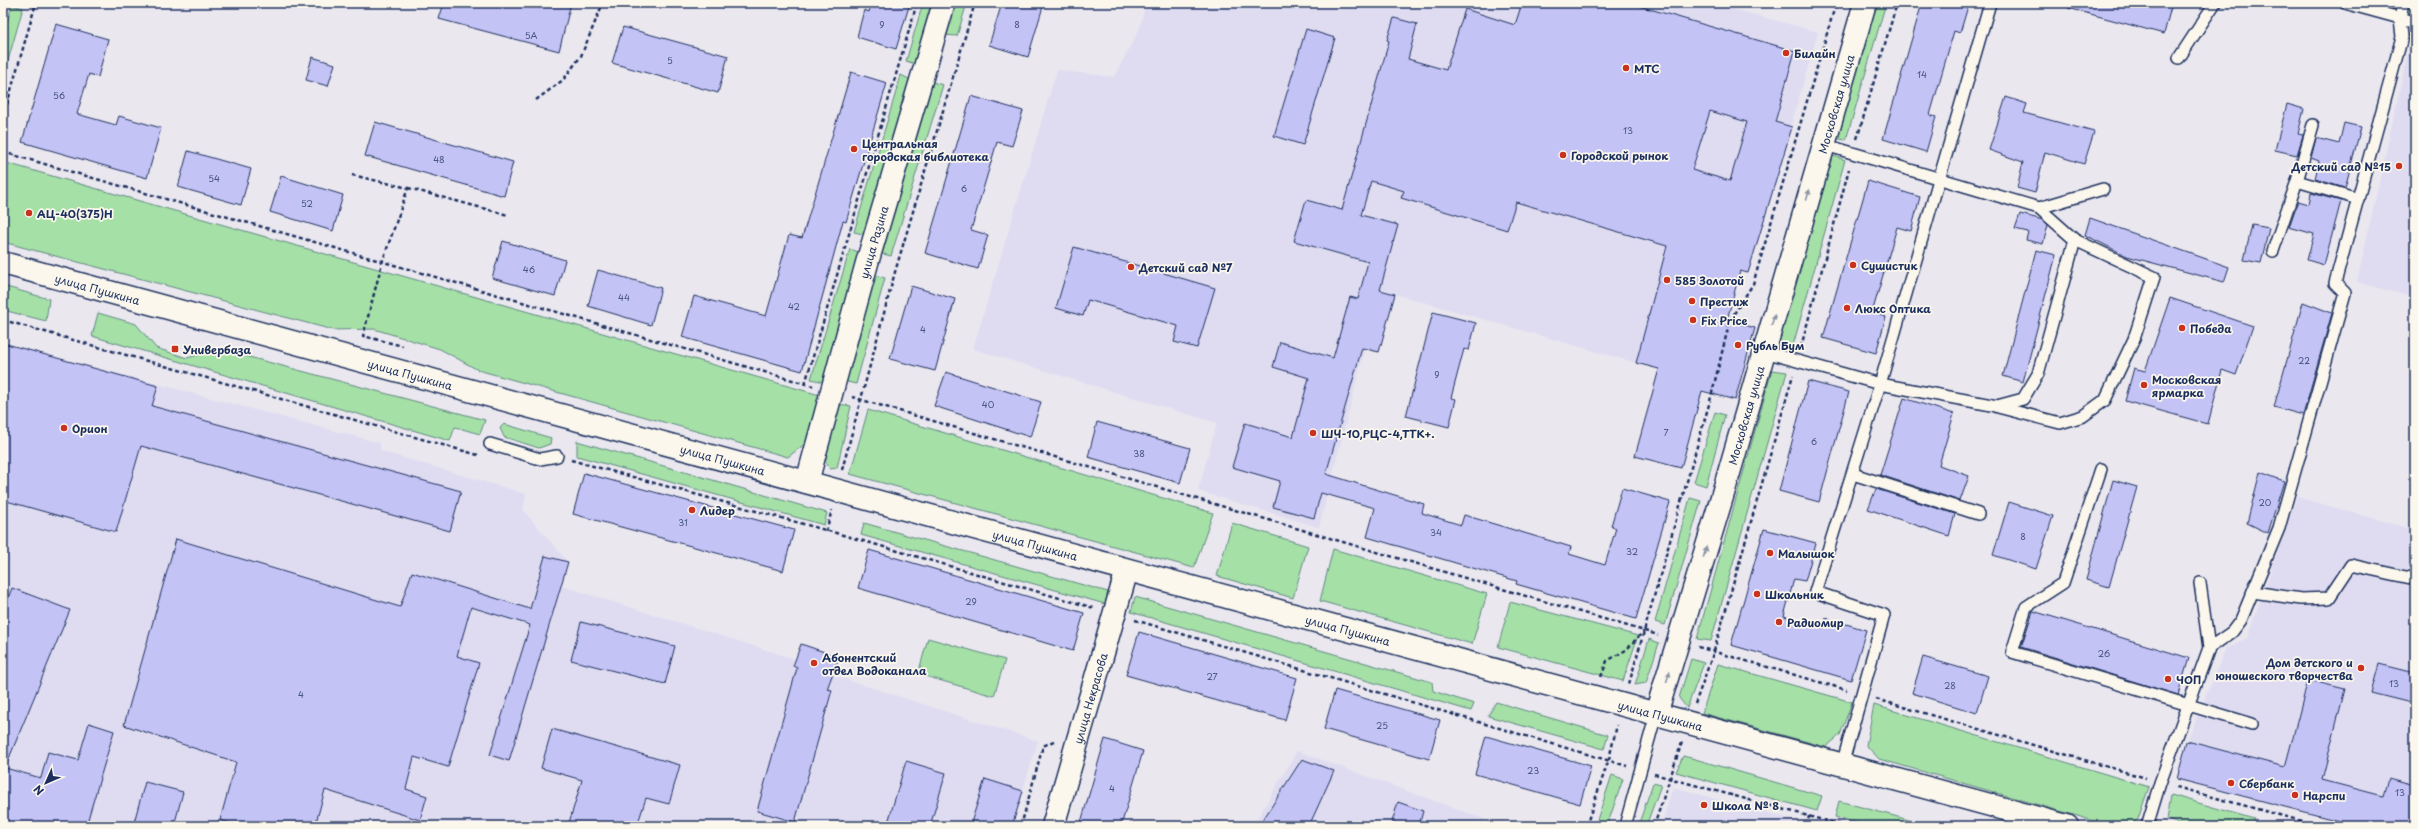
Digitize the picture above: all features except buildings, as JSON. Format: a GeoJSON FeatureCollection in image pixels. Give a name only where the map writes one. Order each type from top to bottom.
{"type":"FeatureCollection","features":[{"type":"Feature","properties":{"kind":"main road","name":"улица Разина"},"geometry":{"type":"LineString","coordinates":[[807,482],[867,263],[944,3]]}},
{"type":"Feature","properties":{"kind":"main road","name":"Московская улица"},"geometry":{"type":"LineString","coordinates":[[1656,714],[1765,352],[1822,144],[1865,3]]}},
{"type":"Feature","properties":{"kind":"main road","name":"улица Пушкина"},"geometry":{"type":"LineString","coordinates":[[3,263],[2067,826]]}},
{"type":"Feature","properties":{"kind":"main road","name":"улица Некрасова"},"geometry":{"type":"LineString","coordinates":[[1053,826],[1128,570]]}},
{"type":"Feature","properties":{"kind":"lane"},"geometry":{"type":"LineString","coordinates":[[1842,765],[1884,615],[1815,592],[1880,384],[1990,3]]}},
{"type":"Feature","properties":{"kind":"lane"},"geometry":{"type":"LineString","coordinates":[[2179,58],[2215,3]]}},
{"type":"Feature","properties":{"kind":"lane"},"geometry":{"type":"LineString","coordinates":[[2345,3],[2415,23]]}},
{"type":"Feature","properties":{"kind":"lane"},"geometry":{"type":"LineString","coordinates":[[2208,648],[2232,632],[2241,620],[2279,528],[2345,293],[2335,282],[2402,37],[2400,18],[2403,3]]}},
{"type":"Feature","properties":{"kind":"lane"},"geometry":{"type":"LineString","coordinates":[[2273,251],[2297,181],[2313,125]]}},
{"type":"Feature","properties":{"kind":"lane"},"geometry":{"type":"LineString","coordinates":[[1765,352],[1880,384],[1997,406],[2060,423],[2083,416],[2105,400],[2134,339],[2154,277],[2075,240],[2039,208],[1854,152],[1822,144]]}},
{"type":"Feature","properties":{"kind":"lane"},"geometry":{"type":"LineString","coordinates":[[2297,181],[2358,199]]}},
{"type":"Feature","properties":{"kind":"lane"},"geometry":{"type":"LineString","coordinates":[[2039,208],[2103,189]]}},
{"type":"Feature","properties":{"kind":"lane"},"geometry":{"type":"LineString","coordinates":[[1997,406],[2023,399],[2038,374],[2075,240]]}},
{"type":"Feature","properties":{"kind":"lane"},"geometry":{"type":"LineString","coordinates":[[490,444],[540,459],[557,456]]}},
{"type":"Feature","properties":{"kind":"lane"},"geometry":{"type":"LineString","coordinates":[[2101,469],[2063,583],[2026,606],[2012,652],[2252,724]]}},
{"type":"Feature","properties":{"kind":"lane"},"geometry":{"type":"LineString","coordinates":[[1853,474],[1978,514]]}},
{"type":"Feature","properties":{"kind":"lane"},"geometry":{"type":"LineString","coordinates":[[2253,592],[2301,599],[2329,598],[2351,565],[2415,579]]}},
{"type":"Feature","properties":{"kind":"lane"},"geometry":{"type":"LineString","coordinates":[[2147,826],[2160,783],[2208,648],[2200,583]]}},
{"type":"Feature","properties":{"kind":"lane","name":"Московская улица"},"geometry":{"type":"LineString","coordinates":[[1625,826],[1656,714]]}},
{"type":"Feature","properties":{"kind":"path"},"geometry":{"type":"LineString","coordinates":[[3,118],[36,3]]}},
{"type":"Feature","properties":{"kind":"path"},"geometry":{"type":"LineString","coordinates":[[536,100],[564,80],[581,56],[602,3]]}},
{"type":"Feature","properties":{"kind":"path"},"geometry":{"type":"LineString","coordinates":[[805,384],[917,3]]}},
{"type":"Feature","properties":{"kind":"path"},"geometry":{"type":"LineString","coordinates":[[826,531],[859,399],[975,3]]}},
{"type":"Feature","properties":{"kind":"path"},"geometry":{"type":"LineString","coordinates":[[1586,826],[1609,759],[1622,705],[1730,320],[1753,284],[1836,3]]}},
{"type":"Feature","properties":{"kind":"path"},"geometry":{"type":"LineString","coordinates":[[1654,826],[1688,723],[1714,651],[1798,360],[1854,152],[1898,3]]}},
{"type":"Feature","properties":{"kind":"path"},"geometry":{"type":"LineString","coordinates":[[3,152],[382,263],[805,384],[833,390],[859,399],[2160,783],[2320,826]]}},
{"type":"Feature","properties":{"kind":"path"},"geometry":{"type":"LineString","coordinates":[[352,175],[408,188],[508,215]]}},
{"type":"Feature","properties":{"kind":"path"},"geometry":{"type":"LineString","coordinates":[[402,346],[363,336],[382,263],[408,188]]}},
{"type":"Feature","properties":{"kind":"path"},"geometry":{"type":"LineString","coordinates":[[3,320],[486,457]]}},
{"type":"Feature","properties":{"kind":"path"},"geometry":{"type":"LineString","coordinates":[[557,456],[826,531],[1114,614],[1609,759],[1640,771],[1670,777],[1845,826]]}},
{"type":"Feature","properties":{"kind":"path"},"geometry":{"type":"LineString","coordinates":[[1600,683],[1608,661],[1626,650],[1644,631]]}},
{"type":"Feature","properties":{"kind":"path"},"geometry":{"type":"LineString","coordinates":[[1806,826],[1810,816]]}},
{"type":"Feature","properties":{"kind":"shaded area"},"geometry":{"type":"Polygon","coordinates":[[[1146,3],[1711,3],[1818,32],[1748,273],[1666,251],[1636,363],[1395,294],[1379,352],[1365,349],[1319,527],[1198,491],[1217,423],[973,349],[1057,70],[1114,77],[1139,30],[1146,3]]]}},
{"type":"Feature","properties":{"kind":"shaded area","name":"Детский сад №15"},"geometry":{"type":"Polygon","coordinates":[[[2409,48],[2415,50],[2415,298],[2357,282],[2409,48]]]}},
{"type":"Feature","properties":{"kind":"shaded area"},"geometry":{"type":"Polygon","coordinates":[[[3,343],[380,443],[380,451],[526,494],[523,510],[568,562],[562,586],[795,659],[801,644],[839,657],[832,675],[1038,741],[1012,826],[3,826],[3,343]]]}},
{"type":"Feature","properties":{"kind":"shaded area","name":"Дом детского и юношеского творчества"},"geometry":{"type":"Polygon","coordinates":[[[2297,497],[2415,530],[2415,826],[2358,826],[2177,779],[2187,741],[2226,648],[2247,638],[2297,497]]]}},
{"type":"Feature","properties":{"kind":"shaded area"},"geometry":{"type":"Polygon","coordinates":[[[1297,751],[1484,819],[1481,826],[1253,826],[1297,751]]]}},
{"type":"Feature","properties":{"kind":"shaded area","name":"Школа № 8"},"geometry":{"type":"Polygon","coordinates":[[[1673,787],[1807,824],[1816,826],[1661,826],[1673,787]]]}},
{"type":"Feature","properties":{"kind":"green space"},"geometry":{"type":"Polygon","coordinates":[[[923,3],[937,3],[919,65],[906,61],[923,3]]]}},
{"type":"Feature","properties":{"kind":"green space"},"geometry":{"type":"Polygon","coordinates":[[[953,3],[967,3],[957,36],[943,35],[953,3]]]}},
{"type":"Feature","properties":{"kind":"green space"},"geometry":{"type":"Polygon","coordinates":[[[1873,3],[1886,3],[1846,140],[1834,138],[1873,3]]]}},
{"type":"Feature","properties":{"kind":"green space"},"geometry":{"type":"Polygon","coordinates":[[[2372,3],[2415,3],[2415,15],[2372,3]]]}},
{"type":"Feature","properties":{"kind":"green space"},"geometry":{"type":"Polygon","coordinates":[[[12,5],[23,8],[3,78],[3,36],[12,5]]]}},
{"type":"Feature","properties":{"kind":"green space"},"geometry":{"type":"Polygon","coordinates":[[[901,75],[911,80],[867,235],[854,232],[901,75]]]}},
{"type":"Feature","properties":{"kind":"green space"},"geometry":{"type":"Polygon","coordinates":[[[932,82],[943,85],[891,256],[879,253],[932,82]]]}},
{"type":"Feature","properties":{"kind":"green space"},"geometry":{"type":"Polygon","coordinates":[[[1831,155],[1845,160],[1792,349],[1778,345],[1831,155]]]}},
{"type":"Feature","properties":{"kind":"green space"},"geometry":{"type":"Polygon","coordinates":[[[3,162],[823,396],[811,439],[788,457],[478,370],[440,349],[374,329],[333,330],[3,242],[3,162]]]}},
{"type":"Feature","properties":{"kind":"green space"},"geometry":{"type":"Polygon","coordinates":[[[850,249],[861,253],[824,382],[811,379],[850,249]]]}},
{"type":"Feature","properties":{"kind":"green space"},"geometry":{"type":"Polygon","coordinates":[[[872,274],[885,278],[856,384],[843,381],[872,274]]]}},
{"type":"Feature","properties":{"kind":"green space"},"geometry":{"type":"Polygon","coordinates":[[[3,286],[49,299],[46,321],[3,310],[3,286]]]}},
{"type":"Feature","properties":{"kind":"green space"},"geometry":{"type":"Polygon","coordinates":[[[98,313],[136,324],[156,348],[187,358],[219,349],[485,420],[480,434],[455,427],[450,441],[92,336],[98,313]]]}},
{"type":"Feature","properties":{"kind":"green space"},"geometry":{"type":"Polygon","coordinates":[[[1772,370],[1787,372],[1711,641],[1697,639],[1772,370]]]}},
{"type":"Feature","properties":{"kind":"green space"},"geometry":{"type":"Polygon","coordinates":[[[838,404],[851,406],[837,468],[830,469],[823,457],[838,404]]]}},
{"type":"Feature","properties":{"kind":"green space"},"geometry":{"type":"Polygon","coordinates":[[[868,410],[1213,513],[1194,568],[850,474],[868,410]]]}},
{"type":"Feature","properties":{"kind":"green space"},"geometry":{"type":"Polygon","coordinates":[[[1715,412],[1725,415],[1706,486],[1694,482],[1715,412]]]}},
{"type":"Feature","properties":{"kind":"green space"},"geometry":{"type":"Polygon","coordinates":[[[504,424],[551,438],[550,444],[539,448],[504,437],[500,428],[504,424]]]}},
{"type":"Feature","properties":{"kind":"green space"},"geometry":{"type":"Polygon","coordinates":[[[577,441],[827,513],[824,525],[577,456],[577,441]]]}},
{"type":"Feature","properties":{"kind":"green space"},"geometry":{"type":"Polygon","coordinates":[[[1690,498],[1701,501],[1665,625],[1655,622],[1690,498]]]}},
{"type":"Feature","properties":{"kind":"green space"},"geometry":{"type":"Polygon","coordinates":[[[864,523],[1108,592],[1105,604],[861,535],[864,523]]]}},
{"type":"Feature","properties":{"kind":"green space"},"geometry":{"type":"Polygon","coordinates":[[[1232,523],[1308,546],[1293,598],[1217,576],[1232,523]]]}},
{"type":"Feature","properties":{"kind":"green space"},"geometry":{"type":"Polygon","coordinates":[[[1333,549],[1487,594],[1472,644],[1320,601],[1333,549]]]}},
{"type":"Feature","properties":{"kind":"green space"},"geometry":{"type":"Polygon","coordinates":[[[1135,597],[1432,682],[1433,691],[1474,704],[1471,711],[1131,612],[1135,597]]]}},
{"type":"Feature","properties":{"kind":"green space"},"geometry":{"type":"Polygon","coordinates":[[[1510,602],[1638,636],[1623,681],[1498,647],[1510,602]]]}},
{"type":"Feature","properties":{"kind":"green space"},"geometry":{"type":"Polygon","coordinates":[[[928,638],[1005,660],[994,696],[918,674],[928,638]]]}},
{"type":"Feature","properties":{"kind":"green space"},"geometry":{"type":"Polygon","coordinates":[[[1649,639],[1659,643],[1646,683],[1635,685],[1649,639]]]}},
{"type":"Feature","properties":{"kind":"green space"},"geometry":{"type":"Polygon","coordinates":[[[1691,659],[1704,663],[1687,708],[1679,698],[1691,659]]]}},
{"type":"Feature","properties":{"kind":"green space"},"geometry":{"type":"Polygon","coordinates":[[[1718,664],[1852,702],[1840,735],[1826,747],[1702,713],[1718,664]]]}},
{"type":"Feature","properties":{"kind":"green space"},"geometry":{"type":"Polygon","coordinates":[[[1496,702],[1608,735],[1604,749],[1488,716],[1496,702]]]}},
{"type":"Feature","properties":{"kind":"green space"},"geometry":{"type":"Polygon","coordinates":[[[1874,705],[2149,787],[2138,819],[2130,826],[2112,826],[1879,759],[1866,745],[1874,705]]]}},
{"type":"Feature","properties":{"kind":"green space"},"geometry":{"type":"Polygon","coordinates":[[[1683,756],[1822,796],[1817,811],[1676,772],[1683,756]]]}},
{"type":"Feature","properties":{"kind":"green space"},"geometry":{"type":"Polygon","coordinates":[[[1612,775],[1623,779],[1607,826],[1595,826],[1612,775]]]}},
{"type":"Feature","properties":{"kind":"green space"},"geometry":{"type":"Polygon","coordinates":[[[1653,783],[1661,785],[1646,826],[1638,826],[1653,783]]]}},
{"type":"Feature","properties":{"kind":"green space"},"geometry":{"type":"Polygon","coordinates":[[[2171,795],[2254,819],[2252,826],[2186,826],[2167,820],[2171,795]]]}},
{"type":"Feature","properties":{"kind":"green space"},"geometry":{"type":"Polygon","coordinates":[[[1839,801],[1931,826],[1870,826],[1835,817],[1839,801]]]}},
{"type":"Feature","properties":{"kind":"place","name":"Билайн"},"geometry":{"type":"Point","coordinates":[1786,53]}},
{"type":"Feature","properties":{"kind":"place","name":"МТС"},"geometry":{"type":"Point","coordinates":[1626,68]}},
{"type":"Feature","properties":{"kind":"place","name":"Центральная городская библиотека"},"geometry":{"type":"Point","coordinates":[854,149]}},
{"type":"Feature","properties":{"kind":"place","name":"Городской рынок"},"geometry":{"type":"Point","coordinates":[1563,155]}},
{"type":"Feature","properties":{"kind":"place","name":"Детский сад №15"},"geometry":{"type":"Point","coordinates":[2399,166]}},
{"type":"Feature","properties":{"kind":"place","name":"АЦ-40(375)Н"},"geometry":{"type":"Point","coordinates":[29,213]}},
{"type":"Feature","properties":{"kind":"place","name":"Сушистик"},"geometry":{"type":"Point","coordinates":[1853,265]}},
{"type":"Feature","properties":{"kind":"place","name":"Детский сад №7"},"geometry":{"type":"Point","coordinates":[1131,267]}},
{"type":"Feature","properties":{"kind":"place","name":"585 Золотой"},"geometry":{"type":"Point","coordinates":[1667,280]}},
{"type":"Feature","properties":{"kind":"place","name":"Престиж"},"geometry":{"type":"Point","coordinates":[1692,301]}},
{"type":"Feature","properties":{"kind":"place","name":"Люкс Оптика"},"geometry":{"type":"Point","coordinates":[1847,308]}},
{"type":"Feature","properties":{"kind":"place","name":"Fix Price"},"geometry":{"type":"Point","coordinates":[1693,320]}},
{"type":"Feature","properties":{"kind":"place","name":"Победа"},"geometry":{"type":"Point","coordinates":[2182,328]}},
{"type":"Feature","properties":{"kind":"place","name":"Рубль Бум"},"geometry":{"type":"Point","coordinates":[1738,345]}},
{"type":"Feature","properties":{"kind":"place","name":"Универбаза"},"geometry":{"type":"Point","coordinates":[175,349]}},
{"type":"Feature","properties":{"kind":"place","name":"Московская ярмарка"},"geometry":{"type":"Point","coordinates":[2144,385]}},
{"type":"Feature","properties":{"kind":"place","name":"Орион"},"geometry":{"type":"Point","coordinates":[64,428]}},
{"type":"Feature","properties":{"kind":"place","name":"ШЧ-10,РЦС-4,ТТК+."},"geometry":{"type":"Point","coordinates":[1313,433]}},
{"type":"Feature","properties":{"kind":"place","name":"Лидер"},"geometry":{"type":"Point","coordinates":[692,510]}},
{"type":"Feature","properties":{"kind":"place","name":"Малышок"},"geometry":{"type":"Point","coordinates":[1770,553]}},
{"type":"Feature","properties":{"kind":"place","name":"Школьник"},"geometry":{"type":"Point","coordinates":[1757,594]}},
{"type":"Feature","properties":{"kind":"place","name":"Радиомир"},"geometry":{"type":"Point","coordinates":[1779,622]}},
{"type":"Feature","properties":{"kind":"place","name":"Абонентский отдел Водоканала"},"geometry":{"type":"Point","coordinates":[814,663]}},
{"type":"Feature","properties":{"kind":"place","name":"Дом детского и юношеского творчества"},"geometry":{"type":"Point","coordinates":[2361,668]}},
{"type":"Feature","properties":{"kind":"place","name":"ЧОП"},"geometry":{"type":"Point","coordinates":[2168,679]}},
{"type":"Feature","properties":{"kind":"place","name":"Сбербанк"},"geometry":{"type":"Point","coordinates":[2231,783]}},
{"type":"Feature","properties":{"kind":"place","name":"Нарспи"},"geometry":{"type":"Point","coordinates":[2295,795]}},
{"type":"Feature","properties":{"kind":"place","name":"Школа № 8"},"geometry":{"type":"Point","coordinates":[1704,805]}}]}
